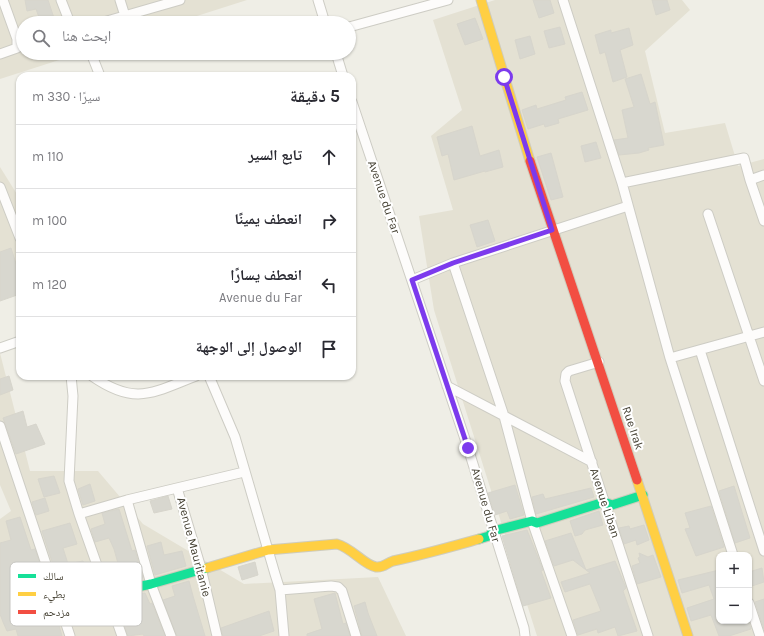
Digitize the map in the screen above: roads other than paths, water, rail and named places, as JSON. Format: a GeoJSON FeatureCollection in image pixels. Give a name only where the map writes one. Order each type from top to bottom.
{"type":"FeatureCollection","features":[{"type":"Feature","properties":{"kind":"street"},"geometry":{"type":"LineString","coordinates":[[3,0],[16,36]]}},
{"type":"Feature","properties":{"kind":"street"},"geometry":{"type":"LineString","coordinates":[[61,0],[67,16]]}},
{"type":"Feature","properties":{"kind":"street"},"geometry":{"type":"LineString","coordinates":[[120,0],[125,16],[180,0]]}},
{"type":"Feature","properties":{"kind":"street"},"geometry":{"type":"LineString","coordinates":[[318,0],[323,16]]}},
{"type":"Feature","properties":{"kind":"street"},"geometry":{"type":"LineString","coordinates":[[356,25],[448,0]]}},
{"type":"Feature","properties":{"kind":"street","name":"Rue Irak"},"geometry":{"type":"LineString","coordinates":[[481,0],[517,123],[643,495],[688,636]]}},
{"type":"Feature","properties":{"kind":"street"},"geometry":{"type":"LineString","coordinates":[[563,0],[622,183],[670,358],[732,552]]}},
{"type":"Feature","properties":{"kind":"street"},"geometry":{"type":"LineString","coordinates":[[0,54],[16,48]]}},
{"type":"Feature","properties":{"kind":"street"},"geometry":{"type":"LineString","coordinates":[[94,60],[98,72]]}},
{"type":"Feature","properties":{"kind":"street"},"geometry":{"type":"LineString","coordinates":[[338,60],[342,72]]}},
{"type":"Feature","properties":{"kind":"street","name":"Avenue du Far"},"geometry":{"type":"LineString","coordinates":[[356,114],[478,478],[524,628],[525,636]]}},
{"type":"Feature","properties":{"kind":"street"},"geometry":{"type":"LineString","coordinates":[[622,183],[744,158],[764,221]]}},
{"type":"Feature","properties":{"kind":"street"},"geometry":{"type":"LineString","coordinates":[[750,180],[764,175]]}},
{"type":"Feature","properties":{"kind":"street"},"geometry":{"type":"LineString","coordinates":[[0,187],[16,228]]}},
{"type":"Feature","properties":{"kind":"street"},"geometry":{"type":"LineString","coordinates":[[412,280],[453,263],[628,206]]}},
{"type":"Feature","properties":{"kind":"street"},"geometry":{"type":"LineString","coordinates":[[708,214],[764,381]]}},
{"type":"Feature","properties":{"kind":"street"},"geometry":{"type":"LineString","coordinates":[[453,263],[504,416],[532,521],[572,636]]}},
{"type":"Feature","properties":{"kind":"street"},"geometry":{"type":"LineString","coordinates":[[670,358],[764,332]]}},
{"type":"Feature","properties":{"kind":"street"},"geometry":{"type":"LineString","coordinates":[[0,348],[16,342]]}},
{"type":"Feature","properties":{"kind":"street"},"geometry":{"type":"LineString","coordinates":[[700,350],[764,551]]}},
{"type":"Feature","properties":{"kind":"street","name":"Avenue Liban"},"geometry":{"type":"LineString","coordinates":[[598,362],[570,371],[565,377],[566,385],[648,636]]}},
{"type":"Feature","properties":{"kind":"street"},"geometry":{"type":"LineString","coordinates":[[71,380],[73,396],[68,471],[71,490],[96,562]]}},
{"type":"Feature","properties":{"kind":"street"},"geometry":{"type":"LineString","coordinates":[[99,380],[114,389],[136,395],[153,393],[186,380]]}},
{"type":"Feature","properties":{"kind":"street"},"geometry":{"type":"LineString","coordinates":[[211,380],[235,437],[244,472],[280,590],[284,636]]}},
{"type":"Feature","properties":{"kind":"street"},"geometry":{"type":"LineString","coordinates":[[448,386],[592,462]]}},
{"type":"Feature","properties":{"kind":"street"},"geometry":{"type":"LineString","coordinates":[[0,426],[44,562]]}},
{"type":"Feature","properties":{"kind":"street"},"geometry":{"type":"LineString","coordinates":[[177,488],[244,472]]}},
{"type":"Feature","properties":{"kind":"street","name":"Avenue Mauritanie"},"geometry":{"type":"LineString","coordinates":[[79,514],[127,500],[177,488],[200,568],[217,636]]}},
{"type":"Feature","properties":{"kind":"street"},"geometry":{"type":"LineString","coordinates":[[142,586],[195,572],[200,568],[268,550],[338,544],[347,547],[367,564],[384,566],[390,562],[424,555],[489,536],[493,531],[532,521],[537,522],[604,502],[612,505],[643,495]]}},
{"type":"Feature","properties":{"kind":"street"},"geometry":{"type":"LineString","coordinates":[[127,500],[151,584],[171,636]]}},
{"type":"Feature","properties":{"kind":"street"},"geometry":{"type":"LineString","coordinates":[[280,590],[331,586],[338,587],[342,591],[356,636]]}},
{"type":"Feature","properties":{"kind":"street"},"geometry":{"type":"LineString","coordinates":[[752,612],[760,636]]}},
{"type":"Feature","properties":{"kind":"street"},"geometry":{"type":"LineString","coordinates":[[66,626],[70,636]]}},
{"type":"Feature","properties":{"kind":"street"},"geometry":{"type":"LineString","coordinates":[[118,626],[122,636]]}}]}
